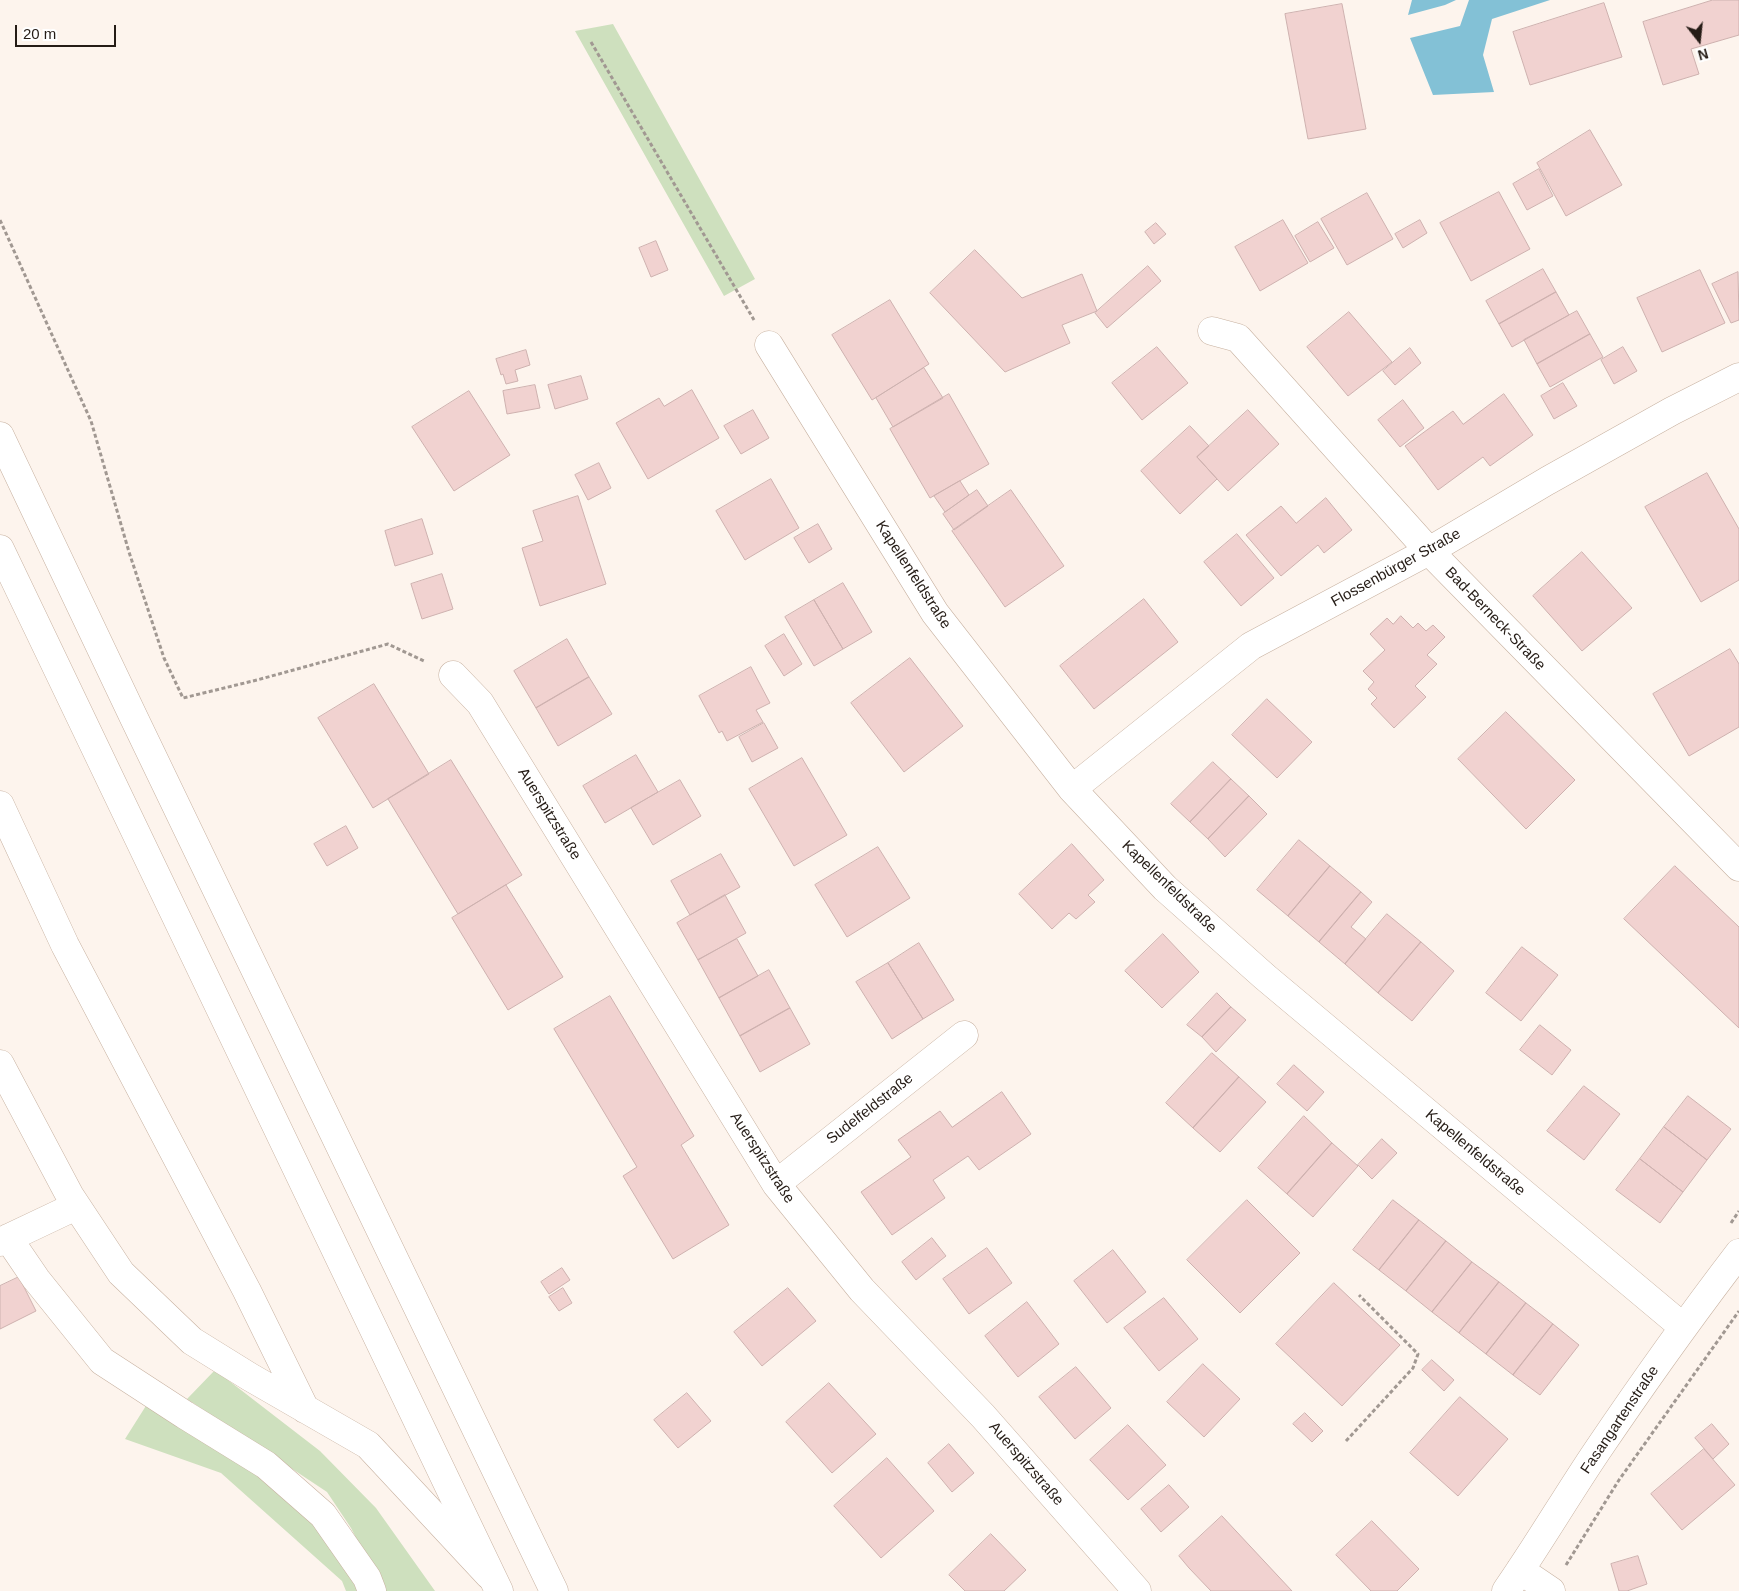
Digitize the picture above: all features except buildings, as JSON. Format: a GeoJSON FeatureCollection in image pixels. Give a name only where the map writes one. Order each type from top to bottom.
{"type":"FeatureCollection","features":[{"type":"Feature","properties":{"kind":"main road","name":"Bad-Berneck-Straße"},"geometry":{"type":"LineString","coordinates":[[1212,331],[1238,338],[1429,551],[1739,867]]}},
{"type":"Feature","properties":{"kind":"main road","name":"Kapellenfeldstraße"},"geometry":{"type":"LineString","coordinates":[[769,345],[935,613],[1072,789],[1165,888],[1265,977],[1683,1326]]}},
{"type":"Feature","properties":{"kind":"main road","name":"Flossenbürger Straße"},"geometry":{"type":"LineString","coordinates":[[1072,789],[1251,646],[1429,551],[1547,481],[1739,377]]}},
{"type":"Feature","properties":{"kind":"main road"},"geometry":{"type":"LineString","coordinates":[[0,436],[142,736],[554,1591]]}},
{"type":"Feature","properties":{"kind":"main road"},"geometry":{"type":"LineString","coordinates":[[0,549],[497,1586]]}},
{"type":"Feature","properties":{"kind":"main road","name":"Auerspitzstraße"},"geometry":{"type":"LineString","coordinates":[[453,675],[480,703],[776,1184],[862,1290],[983,1416],[1137,1591]]}},
{"type":"Feature","properties":{"kind":"main road"},"geometry":{"type":"LineString","coordinates":[[0,805],[65,945],[247,1291],[305,1409]]}},
{"type":"Feature","properties":{"kind":"main road","name":"Sudelfeldstraße"},"geometry":{"type":"LineString","coordinates":[[776,1184],[964,1035]]}},
{"type":"Feature","properties":{"kind":"main road"},"geometry":{"type":"LineString","coordinates":[[0,1064],[76,1206],[121,1273],[192,1341],[368,1445],[497,1586]]}},
{"type":"Feature","properties":{"kind":"main road"},"geometry":{"type":"LineString","coordinates":[[76,1206],[4,1240],[102,1361],[266,1465],[323,1515],[367,1578],[372,1591]]}},
{"type":"Feature","properties":{"kind":"main road","name":"Fasangartenstraße"},"geometry":{"type":"LineString","coordinates":[[1513,1581],[1596,1453],[1683,1326],[1739,1253]]}},
{"type":"Feature","properties":{"kind":"main road"},"geometry":{"type":"LineString","coordinates":[[1513,1581],[1551,1591]]}},
{"type":"Feature","properties":{"kind":"path"},"geometry":{"type":"LineString","coordinates":[[591,42],[769,345]]}},
{"type":"Feature","properties":{"kind":"path"},"geometry":{"type":"LineString","coordinates":[[0,220],[91,421],[129,552],[164,658],[183,698],[388,644],[453,675]]}},
{"type":"Feature","properties":{"kind":"path"},"geometry":{"type":"LineString","coordinates":[[1346,1441],[1413,1368],[1418,1354],[1359,1295]]}},
{"type":"Feature","properties":{"kind":"path"},"geometry":{"type":"LineString","coordinates":[[1551,1591],[1619,1480],[1739,1312]]}},
{"type":"Feature","properties":{"kind":"green space"},"geometry":{"type":"Polygon","coordinates":[[[613,24],[755,279],[724,296],[575,31],[613,24]]]}},
{"type":"Feature","properties":{"kind":"green space"},"geometry":{"type":"Polygon","coordinates":[[[215,1370],[320,1451],[376,1508],[435,1591],[383,1591],[351,1528],[327,1492],[187,1399],[215,1370]]]}},
{"type":"Feature","properties":{"kind":"green space"},"geometry":{"type":"Polygon","coordinates":[[[149,1401],[255,1465],[315,1517],[364,1591],[346,1591],[342,1581],[221,1473],[125,1439],[149,1401]]]}},
{"type":"Feature","properties":{"kind":"water"},"geometry":{"type":"Polygon","coordinates":[[[1412,0],[1456,0],[1408,15],[1412,0]]]}},
{"type":"Feature","properties":{"kind":"water"},"geometry":{"type":"Polygon","coordinates":[[[1469,0],[1550,0],[1492,19],[1483,55],[1494,92],[1433,95],[1410,38],[1460,26],[1469,0]]]}}]}
